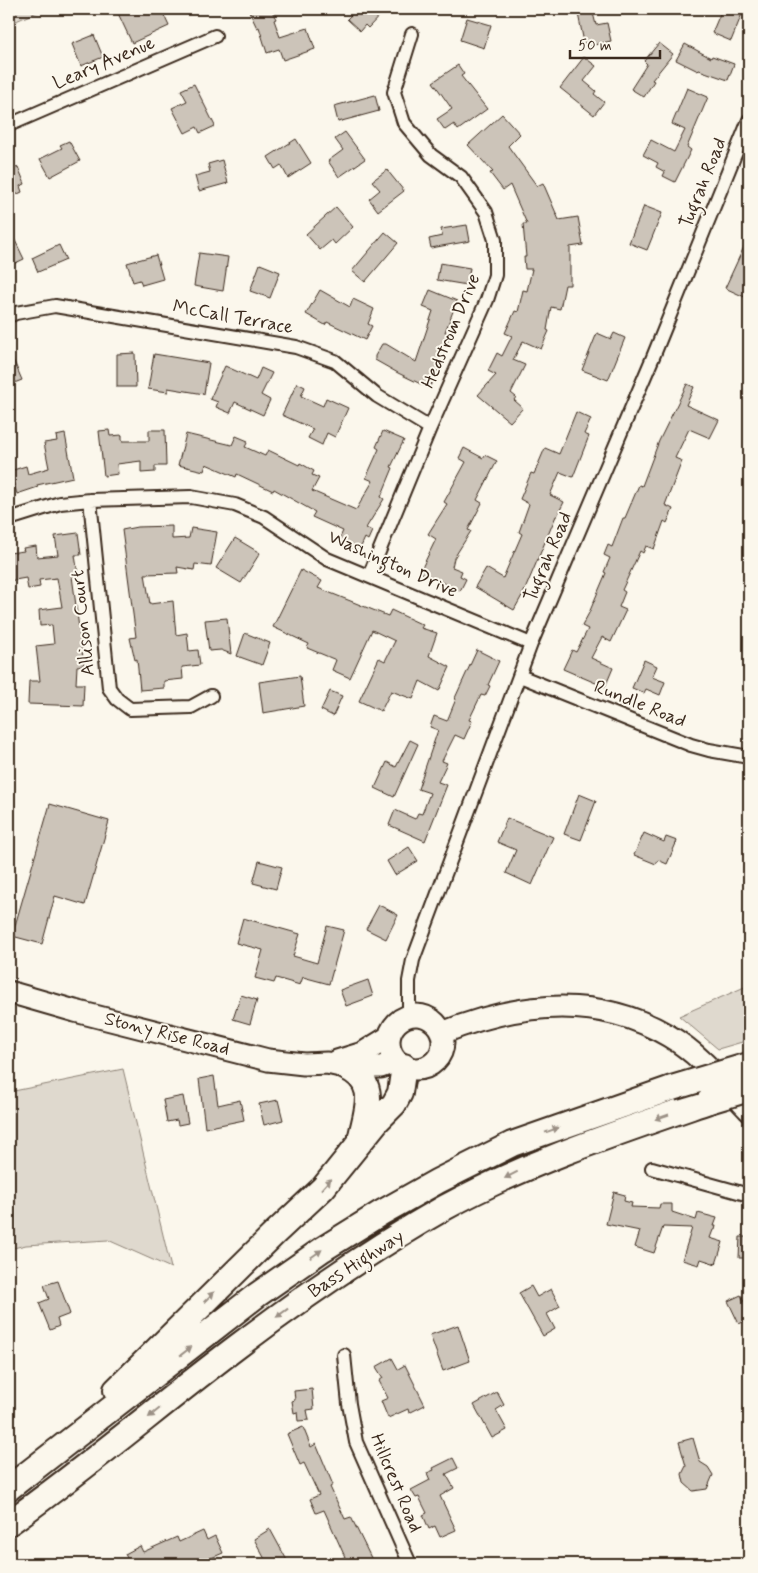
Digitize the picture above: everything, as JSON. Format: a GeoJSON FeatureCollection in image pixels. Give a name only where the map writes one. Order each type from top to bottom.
{"type":"FeatureCollection","features":[{"type":"Feature","properties":{"kind":"highway"},"geometry":{"type":"LineString","coordinates":[[9,1487],[76,1429],[323,1188],[359,1142],[394,1104],[400,1093],[400,1064]]}},
{"type":"Feature","properties":{"kind":"highway"},"geometry":{"type":"LineString","coordinates":[[336,1065],[357,1072],[364,1080],[368,1092],[369,1104],[359,1142]]}},
{"type":"Feature","properties":{"kind":"highway","name":"Bass Highway"},"geometry":{"type":"LineString","coordinates":[[9,1487],[257,1296],[322,1250],[438,1180],[512,1144],[672,1088],[749,1065]]}},
{"type":"Feature","properties":{"kind":"highway","name":"Bass Highway"},"geometry":{"type":"LineString","coordinates":[[9,1523],[56,1490],[238,1346],[314,1290],[384,1244],[446,1208],[520,1170],[599,1139],[708,1101],[749,1089]]}},
{"type":"Feature","properties":{"kind":"main road","name":"Stony Rise Road"},"geometry":{"type":"LineString","coordinates":[[9,992],[75,1011],[268,1060],[304,1064],[380,1067],[400,1064]]}},
{"type":"Feature","properties":{"kind":"main road"},"geometry":{"type":"LineString","coordinates":[[442,1033],[467,1023],[518,1010],[555,1006],[592,1008],[630,1018],[669,1036],[698,1058],[749,1110]]}},
{"type":"Feature","properties":{"kind":"main road"},"geometry":{"type":"LineString","coordinates":[[409,1015],[418,1015],[431,1019],[442,1033],[441,1052],[432,1064],[418,1069],[400,1064],[390,1050],[389,1037],[396,1024],[409,1015]]}},
{"type":"Feature","properties":{"kind":"main road","name":"Stony Rise Road"},"geometry":{"type":"LineString","coordinates":[[336,1065],[363,1053],[389,1037]]}},
{"type":"Feature","properties":{"kind":"street","name":"Hedstrom Drive"},"geometry":{"type":"LineString","coordinates":[[369,576],[430,428],[487,300],[495,275],[495,240],[486,212],[461,177],[431,155],[404,123],[394,92],[412,34]]}},
{"type":"Feature","properties":{"kind":"street","name":"Leary Avenue"},"geometry":{"type":"LineString","coordinates":[[9,125],[215,36]]}},
{"type":"Feature","properties":{"kind":"street","name":"Tugrah Road"},"geometry":{"type":"LineString","coordinates":[[409,1015],[409,981],[413,960],[532,644],[749,120]]}},
{"type":"Feature","properties":{"kind":"street","name":"McCall Terrace"},"geometry":{"type":"LineString","coordinates":[[9,316],[55,306],[296,347],[335,361],[377,396],[430,428]]}},
{"type":"Feature","properties":{"kind":"street","name":"Washington Drive"},"geometry":{"type":"LineString","coordinates":[[9,519],[60,503],[90,500],[191,497],[235,505],[264,517],[327,559],[532,644]]}},
{"type":"Feature","properties":{"kind":"street","name":"Allison Court"},"geometry":{"type":"LineString","coordinates":[[90,500],[109,688],[117,699],[130,709],[191,707],[212,696]]}},
{"type":"Feature","properties":{"kind":"street","name":"Rundle Road"},"geometry":{"type":"LineString","coordinates":[[520,676],[691,745],[749,757]]}},
{"type":"Feature","properties":{"kind":"street"},"geometry":{"type":"LineString","coordinates":[[652,1168],[749,1195]]}},
{"type":"Feature","properties":{"kind":"street","name":"Hillcrest Road"},"geometry":{"type":"LineString","coordinates":[[344,1355],[349,1404],[356,1442],[410,1564]]}},
{"type":"Feature","properties":{"kind":"shaded area"},"geometry":{"type":"Polygon","coordinates":[[[9,9],[44,9],[9,24],[9,9]]]}},
{"type":"Feature","properties":{"kind":"shaded area"},"geometry":{"type":"Polygon","coordinates":[[[749,985],[749,1040],[718,1049],[679,1016],[749,985]]]}},
{"type":"Feature","properties":{"kind":"shaded area"},"geometry":{"type":"Polygon","coordinates":[[[123,1069],[171,1268],[108,1240],[26,1245],[9,1249],[9,1092],[123,1069]]]}},
{"type":"Feature","properties":{"kind":"building"},"geometry":{"type":"Polygon","coordinates":[[[116,9],[161,9],[169,26],[132,43],[116,9]]]}},
{"type":"Feature","properties":{"kind":"building"},"geometry":{"type":"Polygon","coordinates":[[[248,9],[271,9],[276,19],[274,20],[280,37],[308,28],[315,49],[283,60],[279,49],[267,53],[259,27],[257,28],[248,9]]]}},
{"type":"Feature","properties":{"kind":"building"},"geometry":{"type":"Polygon","coordinates":[[[357,9],[386,9],[368,28],[365,25],[360,31],[347,19],[357,9]]]}},
{"type":"Feature","properties":{"kind":"building"},"geometry":{"type":"Polygon","coordinates":[[[577,9],[592,9],[596,25],[607,23],[611,41],[585,47],[577,9]]]}},
{"type":"Feature","properties":{"kind":"building"},"geometry":{"type":"Polygon","coordinates":[[[722,9],[744,9],[731,41],[712,33],[722,9]]]}},
{"type":"Feature","properties":{"kind":"building"},"geometry":{"type":"Polygon","coordinates":[[[467,18],[491,25],[484,48],[460,40],[467,18]]]}},
{"type":"Feature","properties":{"kind":"building"},"geometry":{"type":"Polygon","coordinates":[[[94,35],[103,57],[81,66],[72,44],[94,35]]]}},
{"type":"Feature","properties":{"kind":"building"},"geometry":{"type":"Polygon","coordinates":[[[659,43],[673,54],[652,80],[654,81],[644,97],[631,89],[647,64],[644,61],[659,43]]]}},
{"type":"Feature","properties":{"kind":"building"},"geometry":{"type":"Polygon","coordinates":[[[685,44],[711,58],[712,56],[734,64],[728,80],[698,71],[676,60],[685,44]]]}},
{"type":"Feature","properties":{"kind":"building"},"geometry":{"type":"Polygon","coordinates":[[[584,57],[596,66],[584,81],[596,91],[594,94],[604,102],[594,115],[560,88],[584,57]]]}},
{"type":"Feature","properties":{"kind":"building"},"geometry":{"type":"Polygon","coordinates":[[[458,65],[464,74],[461,76],[487,109],[458,130],[454,124],[445,130],[437,119],[452,109],[433,82],[458,65]]]}},
{"type":"Feature","properties":{"kind":"building"},"geometry":{"type":"Polygon","coordinates":[[[194,84],[215,126],[200,133],[197,127],[185,133],[172,108],[187,101],[181,90],[194,84]]]}},
{"type":"Feature","properties":{"kind":"building"},"geometry":{"type":"Polygon","coordinates":[[[687,88],[708,97],[687,147],[691,150],[675,182],[663,176],[665,172],[656,167],[658,163],[643,155],[651,140],[674,152],[685,130],[672,124],[687,88]]]}},
{"type":"Feature","properties":{"kind":"building"},"geometry":{"type":"Polygon","coordinates":[[[375,95],[379,111],[338,122],[334,106],[375,95]]]}},
{"type":"Feature","properties":{"kind":"building"},"geometry":{"type":"Polygon","coordinates":[[[502,114],[520,134],[508,146],[537,186],[543,183],[559,220],[578,217],[583,245],[570,247],[570,285],[565,285],[560,309],[551,307],[547,330],[549,331],[541,349],[523,341],[513,360],[525,365],[511,393],[516,397],[514,400],[523,408],[510,422],[478,395],[496,375],[488,371],[497,353],[502,356],[512,336],[505,333],[515,311],[518,312],[523,290],[527,291],[532,269],[525,269],[524,257],[526,257],[523,224],[527,224],[510,185],[503,190],[490,173],[493,172],[468,145],[502,114]]]}},
{"type":"Feature","properties":{"kind":"building"},"geometry":{"type":"Polygon","coordinates":[[[345,132],[365,159],[339,177],[328,161],[343,150],[335,139],[345,132]]]}},
{"type":"Feature","properties":{"kind":"building"},"geometry":{"type":"Polygon","coordinates":[[[296,139],[311,163],[288,178],[281,165],[275,169],[268,157],[296,139]]]}},
{"type":"Feature","properties":{"kind":"building"},"geometry":{"type":"Polygon","coordinates":[[[69,141],[80,161],[50,177],[40,159],[62,148],[60,145],[69,141]]]}},
{"type":"Feature","properties":{"kind":"building"},"geometry":{"type":"Polygon","coordinates":[[[222,160],[228,183],[199,191],[195,176],[210,172],[208,164],[222,160]]]}},
{"type":"Feature","properties":{"kind":"building"},"geometry":{"type":"Polygon","coordinates":[[[18,167],[25,184],[20,186],[22,192],[9,198],[9,171],[18,167]]]}},
{"type":"Feature","properties":{"kind":"building"},"geometry":{"type":"Polygon","coordinates":[[[387,170],[404,191],[378,211],[369,199],[380,190],[372,181],[387,170]]]}},
{"type":"Feature","properties":{"kind":"building"},"geometry":{"type":"Polygon","coordinates":[[[644,206],[662,213],[647,250],[629,243],[644,206]]]}},
{"type":"Feature","properties":{"kind":"building"},"geometry":{"type":"Polygon","coordinates":[[[336,207],[353,227],[335,244],[332,240],[320,250],[306,234],[336,207]]]}},
{"type":"Feature","properties":{"kind":"building"},"geometry":{"type":"Polygon","coordinates":[[[467,225],[470,241],[431,248],[429,239],[442,236],[441,229],[467,225]]]}},
{"type":"Feature","properties":{"kind":"building"},"geometry":{"type":"Polygon","coordinates":[[[9,228],[24,259],[9,266],[9,228]]]}},
{"type":"Feature","properties":{"kind":"building"},"geometry":{"type":"Polygon","coordinates":[[[385,232],[398,243],[365,282],[352,271],[385,232]]]}},
{"type":"Feature","properties":{"kind":"building"},"geometry":{"type":"Polygon","coordinates":[[[749,236],[749,299],[725,288],[749,236]]]}},
{"type":"Feature","properties":{"kind":"building"},"geometry":{"type":"Polygon","coordinates":[[[59,245],[66,260],[38,272],[32,258],[59,245]]]}},
{"type":"Feature","properties":{"kind":"building"},"geometry":{"type":"Polygon","coordinates":[[[199,253],[228,257],[223,291],[194,286],[199,253]]]}},
{"type":"Feature","properties":{"kind":"building"},"geometry":{"type":"Polygon","coordinates":[[[156,255],[163,279],[142,285],[140,280],[133,282],[127,263],[156,255]]]}},
{"type":"Feature","properties":{"kind":"building"},"geometry":{"type":"Polygon","coordinates":[[[440,263],[470,268],[467,285],[437,280],[440,263]]]}},
{"type":"Feature","properties":{"kind":"building"},"geometry":{"type":"Polygon","coordinates":[[[260,264],[280,272],[270,298],[250,291],[260,264]]]}},
{"type":"Feature","properties":{"kind":"building"},"geometry":{"type":"Polygon","coordinates":[[[320,290],[350,307],[353,299],[374,309],[368,324],[372,326],[365,340],[327,322],[325,325],[306,314],[320,290]]]}},
{"type":"Feature","properties":{"kind":"building"},"geometry":{"type":"Polygon","coordinates":[[[430,290],[457,301],[445,332],[450,334],[447,344],[444,343],[436,367],[439,368],[429,388],[375,360],[375,356],[382,344],[386,344],[416,362],[433,311],[423,307],[430,290]]]}},
{"type":"Feature","properties":{"kind":"building"},"geometry":{"type":"Polygon","coordinates":[[[597,333],[611,339],[614,333],[625,338],[608,380],[582,370],[597,333]]]}},
{"type":"Feature","properties":{"kind":"building"},"geometry":{"type":"Polygon","coordinates":[[[9,350],[22,380],[9,385],[9,350]]]}},
{"type":"Feature","properties":{"kind":"building"},"geometry":{"type":"Polygon","coordinates":[[[135,353],[136,387],[117,387],[117,354],[135,353]]]}},
{"type":"Feature","properties":{"kind":"building"},"geometry":{"type":"Polygon","coordinates":[[[154,354],[209,363],[204,394],[168,388],[168,392],[148,389],[154,354]]]}},
{"type":"Feature","properties":{"kind":"building"},"geometry":{"type":"Polygon","coordinates":[[[225,366],[256,380],[261,368],[272,373],[261,395],[270,400],[263,415],[235,402],[230,413],[216,407],[218,402],[210,399],[225,366]]]}},
{"type":"Feature","properties":{"kind":"building"},"geometry":{"type":"Polygon","coordinates":[[[297,383],[305,387],[301,396],[323,406],[326,398],[348,408],[335,437],[327,433],[322,445],[308,438],[313,429],[282,415],[297,383]]]}},
{"type":"Feature","properties":{"kind":"building"},"geometry":{"type":"Polygon","coordinates":[[[687,384],[694,387],[686,405],[719,420],[710,438],[689,429],[675,458],[682,461],[665,505],[673,509],[667,523],[664,521],[654,549],[646,546],[643,553],[640,551],[622,590],[625,592],[619,607],[626,610],[611,642],[602,637],[591,658],[613,668],[605,687],[563,669],[572,650],[576,652],[588,629],[582,626],[606,573],[604,572],[610,558],[604,555],[608,545],[612,547],[639,485],[642,486],[659,441],[687,384]]]}},
{"type":"Feature","properties":{"kind":"building"},"geometry":{"type":"Polygon","coordinates":[[[576,412],[591,419],[584,434],[589,436],[573,477],[560,472],[550,495],[564,502],[556,516],[524,592],[514,610],[475,587],[486,568],[503,578],[522,534],[519,532],[529,504],[520,499],[531,473],[534,474],[545,448],[559,454],[576,412]]]}},
{"type":"Feature","properties":{"kind":"building"},"geometry":{"type":"Polygon","coordinates":[[[109,430],[110,436],[122,435],[122,441],[149,441],[149,430],[165,430],[166,466],[155,466],[155,472],[141,473],[141,461],[117,464],[118,474],[104,476],[99,431],[109,430]]]}},
{"type":"Feature","properties":{"kind":"building"},"geometry":{"type":"Polygon","coordinates":[[[383,431],[404,440],[391,467],[393,468],[381,497],[384,499],[366,528],[372,531],[368,540],[365,538],[359,551],[338,542],[343,531],[312,517],[315,512],[274,489],[273,491],[237,474],[236,477],[206,464],[204,471],[178,465],[186,434],[232,445],[236,436],[248,441],[245,447],[265,456],[268,450],[314,471],[312,475],[319,478],[312,491],[356,510],[373,481],[366,478],[379,449],[376,447],[383,431]]]}},
{"type":"Feature","properties":{"kind":"building"},"geometry":{"type":"Polygon","coordinates":[[[65,434],[73,477],[37,485],[38,487],[17,494],[10,471],[26,466],[28,474],[49,468],[44,443],[57,441],[56,436],[65,434]]]}},
{"type":"Feature","properties":{"kind":"building"},"geometry":{"type":"Polygon","coordinates":[[[464,448],[483,458],[485,455],[497,461],[477,500],[482,503],[468,530],[471,531],[454,558],[452,567],[462,571],[460,576],[466,579],[460,591],[420,572],[436,539],[428,534],[447,504],[444,502],[466,462],[459,458],[464,448]]]}},
{"type":"Feature","properties":{"kind":"building"},"geometry":{"type":"Polygon","coordinates":[[[172,526],[172,539],[189,538],[191,528],[217,532],[211,566],[195,564],[194,570],[177,567],[178,573],[145,574],[150,604],[173,601],[176,635],[187,633],[189,651],[198,650],[200,665],[182,667],[183,679],[164,681],[164,688],[140,690],[137,659],[135,660],[130,638],[136,637],[122,530],[137,527],[172,526]]]}},
{"type":"Feature","properties":{"kind":"building"},"geometry":{"type":"Polygon","coordinates":[[[78,533],[81,555],[75,555],[78,575],[72,576],[84,665],[77,666],[76,684],[84,684],[83,706],[28,704],[29,681],[40,681],[36,646],[54,644],[52,625],[40,626],[39,610],[62,607],[57,578],[39,580],[40,587],[28,589],[26,578],[9,581],[9,553],[24,551],[23,548],[36,546],[37,557],[58,555],[55,536],[78,533]]]}},
{"type":"Feature","properties":{"kind":"building"},"geometry":{"type":"Polygon","coordinates":[[[235,538],[260,553],[241,583],[216,568],[235,538]]]}},
{"type":"Feature","properties":{"kind":"building"},"geometry":{"type":"Polygon","coordinates":[[[301,570],[322,581],[318,588],[388,616],[391,610],[423,625],[421,628],[437,633],[429,656],[450,667],[439,691],[420,681],[413,699],[391,691],[381,711],[359,701],[379,658],[385,661],[395,641],[372,630],[350,678],[332,670],[336,660],[307,648],[309,644],[273,627],[301,570]]]}},
{"type":"Feature","properties":{"kind":"building"},"geometry":{"type":"Polygon","coordinates":[[[227,618],[231,654],[221,650],[209,651],[205,620],[227,618]]]}},
{"type":"Feature","properties":{"kind":"building"},"geometry":{"type":"Polygon","coordinates":[[[245,633],[270,643],[262,665],[237,656],[245,633]]]}},
{"type":"Feature","properties":{"kind":"building"},"geometry":{"type":"Polygon","coordinates":[[[477,650],[499,661],[485,696],[481,695],[469,720],[472,721],[464,739],[455,735],[442,761],[447,763],[438,782],[447,785],[425,841],[389,825],[395,810],[415,819],[418,813],[422,814],[430,793],[418,789],[438,730],[430,727],[434,716],[447,721],[455,698],[477,650]]]}},
{"type":"Feature","properties":{"kind":"building"},"geometry":{"type":"Polygon","coordinates":[[[644,660],[657,666],[652,677],[665,682],[660,695],[646,689],[644,693],[632,688],[644,660]]]}},
{"type":"Feature","properties":{"kind":"building"},"geometry":{"type":"Polygon","coordinates":[[[300,676],[304,706],[263,713],[259,682],[300,676]]]}},
{"type":"Feature","properties":{"kind":"building"},"geometry":{"type":"Polygon","coordinates":[[[330,691],[342,696],[333,716],[321,710],[330,691]]]}},
{"type":"Feature","properties":{"kind":"building"},"geometry":{"type":"Polygon","coordinates":[[[410,740],[418,744],[394,797],[375,788],[387,762],[396,767],[410,740]]]}},
{"type":"Feature","properties":{"kind":"building"},"geometry":{"type":"Polygon","coordinates":[[[579,794],[596,801],[581,840],[564,834],[579,794]]]}},
{"type":"Feature","properties":{"kind":"building"},"geometry":{"type":"Polygon","coordinates":[[[50,804],[109,821],[85,905],[55,896],[42,944],[12,936],[50,804]]]}},
{"type":"Feature","properties":{"kind":"building"},"geometry":{"type":"Polygon","coordinates":[[[507,818],[553,837],[532,885],[506,873],[516,850],[497,842],[507,818]]]}},
{"type":"Feature","properties":{"kind":"building"},"geometry":{"type":"Polygon","coordinates":[[[644,833],[664,842],[666,837],[677,841],[667,864],[658,860],[656,864],[634,855],[644,833]]]}},
{"type":"Feature","properties":{"kind":"building"},"geometry":{"type":"Polygon","coordinates":[[[409,847],[418,861],[395,875],[387,861],[409,847]]]}},
{"type":"Feature","properties":{"kind":"building"},"geometry":{"type":"Polygon","coordinates":[[[259,861],[282,867],[276,889],[253,883],[259,861]]]}},
{"type":"Feature","properties":{"kind":"building"},"geometry":{"type":"Polygon","coordinates":[[[379,905],[398,915],[386,939],[366,929],[379,905]]]}},
{"type":"Feature","properties":{"kind":"building"},"geometry":{"type":"Polygon","coordinates":[[[243,918],[300,934],[293,956],[317,963],[327,926],[344,930],[329,984],[303,977],[300,985],[276,978],[274,983],[255,978],[263,950],[236,943],[243,918]]]}},
{"type":"Feature","properties":{"kind":"building"},"geometry":{"type":"Polygon","coordinates":[[[368,980],[373,996],[346,1006],[340,990],[368,980]]]}},
{"type":"Feature","properties":{"kind":"building"},"geometry":{"type":"Polygon","coordinates":[[[241,995],[257,1000],[250,1024],[233,1019],[241,995]]]}},
{"type":"Feature","properties":{"kind":"building"},"geometry":{"type":"Polygon","coordinates":[[[214,1076],[218,1105],[240,1100],[244,1120],[205,1128],[199,1079],[214,1076]]]}},
{"type":"Feature","properties":{"kind":"building"},"geometry":{"type":"Polygon","coordinates":[[[183,1096],[188,1123],[178,1125],[177,1120],[167,1122],[163,1100],[183,1096]]]}},
{"type":"Feature","properties":{"kind":"building"},"geometry":{"type":"Polygon","coordinates":[[[278,1100],[283,1120],[264,1125],[259,1104],[278,1100]]]}},
{"type":"Feature","properties":{"kind":"building"},"geometry":{"type":"Polygon","coordinates":[[[614,1192],[625,1195],[624,1201],[632,1203],[631,1207],[659,1208],[660,1204],[672,1204],[672,1212],[696,1220],[698,1213],[717,1218],[714,1226],[716,1226],[715,1230],[713,1230],[710,1238],[723,1242],[716,1264],[701,1259],[699,1265],[682,1260],[692,1228],[663,1227],[654,1253],[635,1247],[640,1231],[606,1224],[614,1192]]]}},
{"type":"Feature","properties":{"kind":"building"},"geometry":{"type":"Polygon","coordinates":[[[740,1237],[749,1237],[749,1258],[739,1258],[740,1237]]]}},
{"type":"Feature","properties":{"kind":"building"},"geometry":{"type":"Polygon","coordinates":[[[58,1281],[70,1314],[57,1319],[59,1326],[50,1330],[39,1303],[49,1299],[44,1285],[58,1281]]]}},
{"type":"Feature","properties":{"kind":"building"},"geometry":{"type":"Polygon","coordinates":[[[531,1286],[537,1297],[551,1289],[560,1306],[547,1314],[555,1329],[543,1336],[519,1293],[531,1286]]]}},
{"type":"Feature","properties":{"kind":"building"},"geometry":{"type":"Polygon","coordinates":[[[741,1295],[749,1312],[749,1319],[739,1324],[728,1301],[741,1295]]]}},
{"type":"Feature","properties":{"kind":"building"},"geometry":{"type":"Polygon","coordinates":[[[458,1325],[470,1361],[443,1371],[430,1335],[458,1325]]]}},
{"type":"Feature","properties":{"kind":"building"},"geometry":{"type":"Polygon","coordinates":[[[392,1358],[398,1369],[405,1365],[425,1405],[409,1413],[408,1409],[388,1418],[381,1401],[388,1398],[379,1381],[383,1378],[376,1367],[392,1358]]]}},
{"type":"Feature","properties":{"kind":"building"},"geometry":{"type":"Polygon","coordinates":[[[312,1389],[314,1409],[307,1410],[309,1420],[298,1421],[297,1412],[294,1413],[292,1401],[295,1400],[294,1391],[312,1389]]]}},
{"type":"Feature","properties":{"kind":"building"},"geometry":{"type":"Polygon","coordinates":[[[497,1392],[504,1405],[496,1410],[507,1430],[492,1438],[474,1405],[497,1392]]]}},
{"type":"Feature","properties":{"kind":"building"},"geometry":{"type":"Polygon","coordinates":[[[303,1427],[311,1447],[316,1444],[333,1485],[330,1487],[345,1519],[351,1517],[374,1564],[328,1564],[345,1557],[324,1510],[316,1513],[310,1499],[319,1495],[304,1463],[300,1465],[287,1434],[303,1427]]]}},
{"type":"Feature","properties":{"kind":"building"},"geometry":{"type":"Polygon","coordinates":[[[693,1438],[700,1462],[708,1467],[713,1475],[707,1489],[693,1491],[684,1483],[682,1474],[686,1466],[679,1442],[693,1438]]]}},
{"type":"Feature","properties":{"kind":"building"},"geometry":{"type":"Polygon","coordinates":[[[453,1458],[458,1468],[446,1474],[454,1488],[440,1496],[456,1530],[440,1537],[435,1526],[429,1529],[423,1515],[427,1513],[419,1497],[416,1498],[411,1490],[430,1480],[427,1473],[434,1470],[433,1468],[453,1458]]]}},
{"type":"Feature","properties":{"kind":"building"},"geometry":{"type":"Polygon","coordinates":[[[270,1529],[289,1564],[274,1564],[272,1561],[267,1563],[254,1539],[270,1529]]]}},
{"type":"Feature","properties":{"kind":"building"},"geometry":{"type":"Polygon","coordinates":[[[203,1531],[207,1540],[215,1536],[223,1553],[197,1564],[130,1564],[125,1554],[140,1546],[143,1552],[177,1537],[179,1542],[203,1531]]]}}]}
